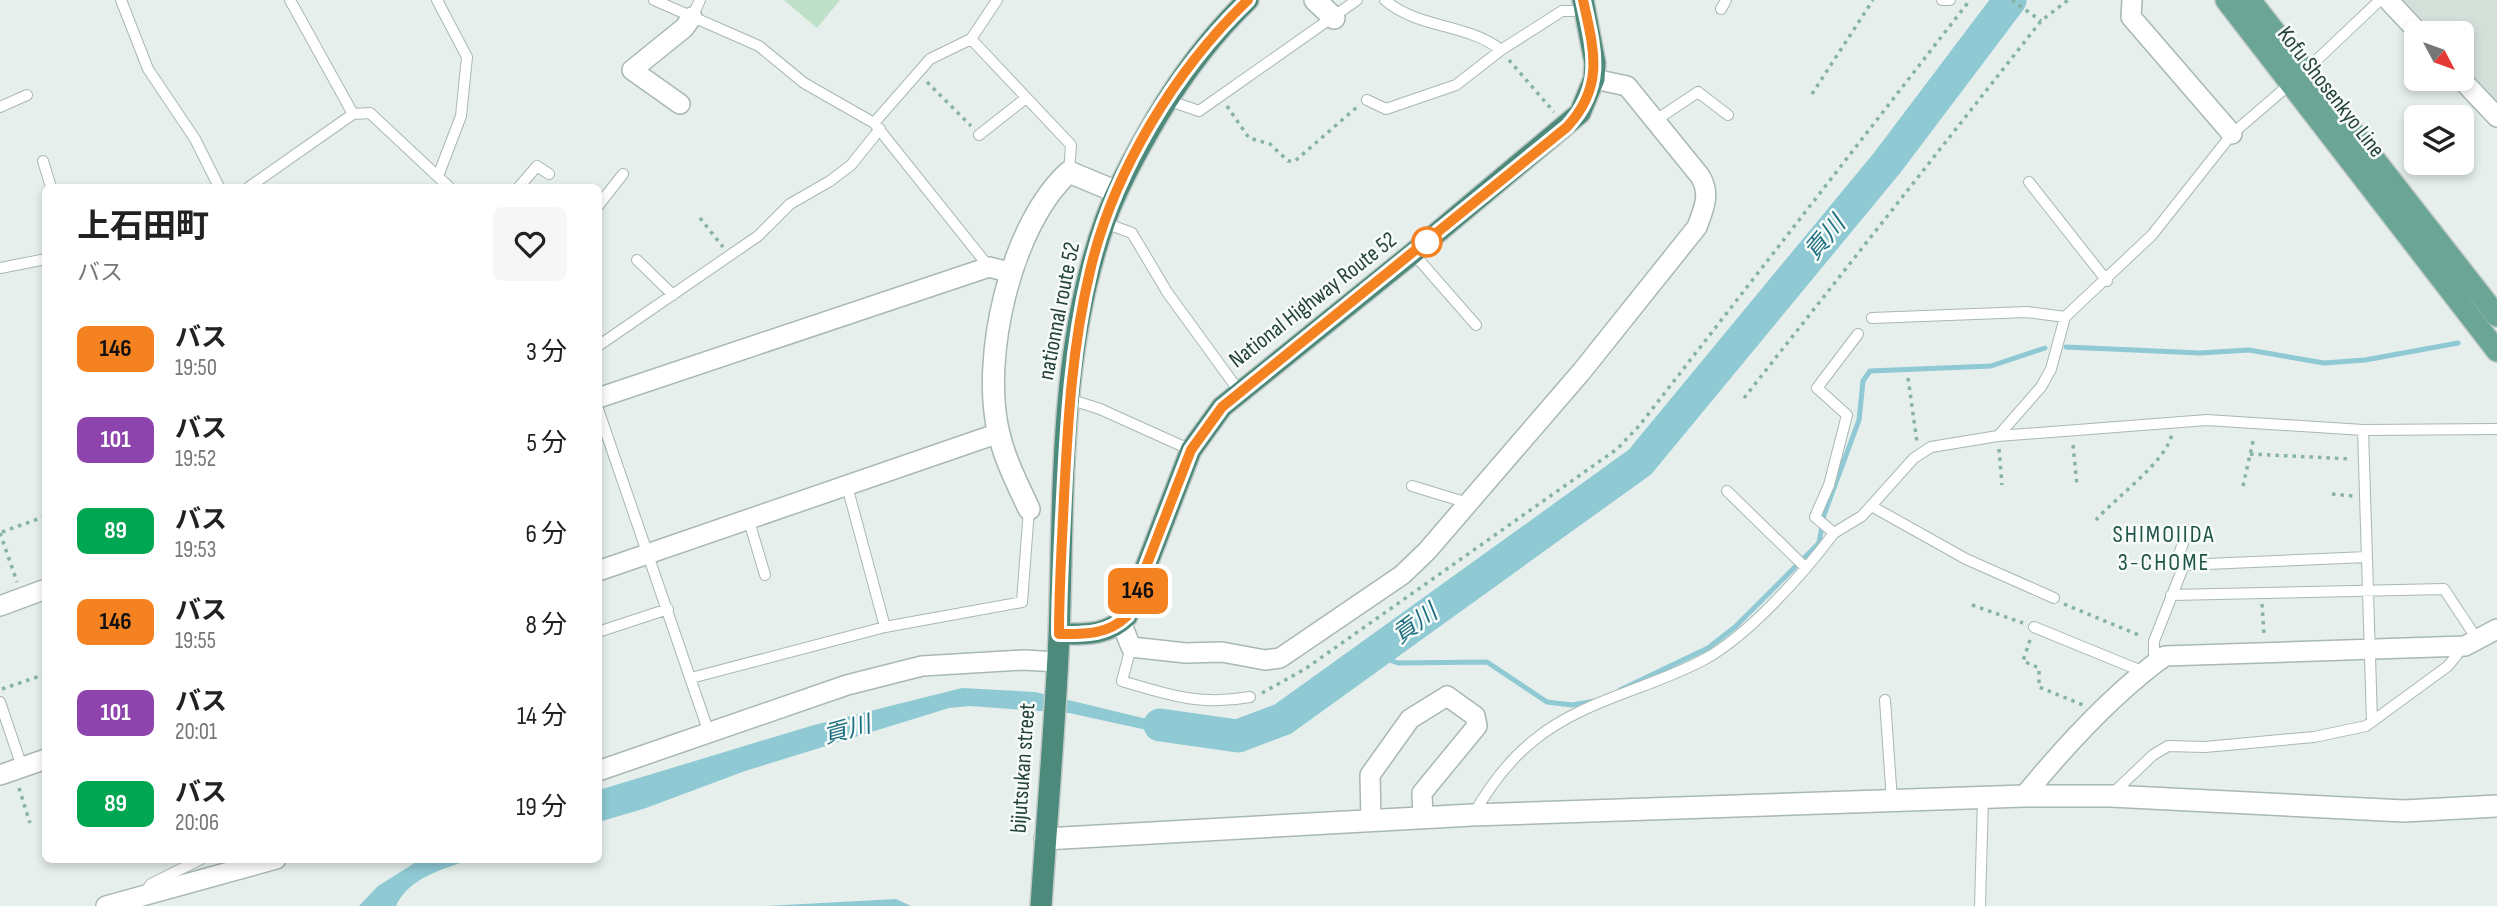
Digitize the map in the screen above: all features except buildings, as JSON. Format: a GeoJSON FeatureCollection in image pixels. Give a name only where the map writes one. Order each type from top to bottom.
{"type":"FeatureCollection","features":[{"type":"Feature","properties":{"kind":"highway","name":"nationnal route 52"},"geometry":{"type":"LineString","coordinates":[[1059,634],[1069,400],[1090,269],[1117,192],[1167,100],[1201,52],[1248,0]]}},
{"type":"Feature","properties":{"kind":"highway","name":"National Highway Route 52"},"geometry":{"type":"LineString","coordinates":[[1121,622],[1133,604],[1191,450],[1205,427],[1239,391],[1413,253],[1567,127],[1580,113],[1594,79],[1595,63],[1584,5]]}},
{"type":"Feature","properties":{"kind":"highway"},"geometry":{"type":"LineString","coordinates":[[1059,634],[1092,634],[1121,622]]}},
{"type":"Feature","properties":{"kind":"highway","name":"bijutsukan street"},"geometry":{"type":"LineString","coordinates":[[1041,906],[1059,634]]}},
{"type":"Feature","properties":{"kind":"main road","name":"Kofu Shosenkyo Line"},"geometry":{"type":"LineString","coordinates":[[2226,0],[2298,77],[2497,316]]}},
{"type":"Feature","properties":{"kind":"main road","name":"Kofu Shosenkyo Line"},"geometry":{"type":"LineString","coordinates":[[2250,0],[2298,77],[2497,351]]}},
{"type":"Feature","properties":{"kind":"street"},"geometry":{"type":"LineString","coordinates":[[1315,0],[1334,18]]}},
{"type":"Feature","properties":{"kind":"street"},"geometry":{"type":"LineString","coordinates":[[2132,0],[2131,17],[2232,134]]}},
{"type":"Feature","properties":{"kind":"street"},"geometry":{"type":"LineString","coordinates":[[2388,0],[2407,21]]}},
{"type":"Feature","properties":{"kind":"street"},"geometry":{"type":"LineString","coordinates":[[680,104],[632,70],[684,28],[696,8]]}},
{"type":"Feature","properties":{"kind":"street"},"geometry":{"type":"LineString","coordinates":[[1121,622],[1131,647],[1186,653],[1222,652],[1265,660],[1280,658],[1402,575],[1468,503],[1582,371],[1697,226],[1706,201],[1707,188],[1656,120],[1626,86],[1594,79]]}},
{"type":"Feature","properties":{"kind":"street"},"geometry":{"type":"LineString","coordinates":[[2472,91],[2497,117]]}},
{"type":"Feature","properties":{"kind":"street"},"geometry":{"type":"LineString","coordinates":[[1029,509],[1012,473],[999,433],[994,391],[997,334],[1012,273],[1028,233],[1054,186],[1069,172],[1117,192]]}},
{"type":"Feature","properties":{"kind":"street"},"geometry":{"type":"LineString","coordinates":[[602,397],[989,267],[1012,273]]}},
{"type":"Feature","properties":{"kind":"street"},"geometry":{"type":"LineString","coordinates":[[602,570],[999,433]]}},
{"type":"Feature","properties":{"kind":"street"},"geometry":{"type":"LineString","coordinates":[[0,606],[42,590]]}},
{"type":"Feature","properties":{"kind":"street"},"geometry":{"type":"LineString","coordinates":[[2024,796],[2056,756],[2165,656],[2471,643],[2497,629]]}},
{"type":"Feature","properties":{"kind":"street"},"geometry":{"type":"LineString","coordinates":[[602,770],[847,685],[922,666],[1024,660],[1057,667]]}},
{"type":"Feature","properties":{"kind":"street"},"geometry":{"type":"LineString","coordinates":[[1371,821],[1370,775],[1410,719],[1447,696],[1475,716],[1477,726],[1422,793],[1423,818]]}},
{"type":"Feature","properties":{"kind":"street"},"geometry":{"type":"LineString","coordinates":[[12,771],[42,760]]}},
{"type":"Feature","properties":{"kind":"street"},"geometry":{"type":"LineString","coordinates":[[1044,847],[1472,815],[1892,801],[1982,808],[2024,796],[2111,796],[2403,811],[2497,806]]}},
{"type":"Feature","properties":{"kind":"street"},"geometry":{"type":"LineString","coordinates":[[106,906],[262,863]]}},
{"type":"Feature","properties":{"kind":"lane"},"geometry":{"type":"LineString","coordinates":[[121,0],[148,69],[195,139],[218,184]]}},
{"type":"Feature","properties":{"kind":"lane"},"geometry":{"type":"LineString","coordinates":[[290,0],[353,114]]}},
{"type":"Feature","properties":{"kind":"lane"},"geometry":{"type":"LineString","coordinates":[[438,0],[467,57],[461,116],[438,176]]}},
{"type":"Feature","properties":{"kind":"lane"},"geometry":{"type":"LineString","coordinates":[[654,0],[696,8],[759,46],[804,83],[877,126],[989,267]]}},
{"type":"Feature","properties":{"kind":"lane"},"geometry":{"type":"LineString","coordinates":[[602,343],[758,236],[790,204],[851,165],[916,73],[946,49],[971,39],[996,0]]}},
{"type":"Feature","properties":{"kind":"lane"},"geometry":{"type":"LineString","coordinates":[[1167,100],[1199,111],[1356,0]]}},
{"type":"Feature","properties":{"kind":"lane"},"geometry":{"type":"LineString","coordinates":[[1385,0],[1397,11],[1476,34],[1501,50]]}},
{"type":"Feature","properties":{"kind":"lane"},"geometry":{"type":"LineString","coordinates":[[1942,0],[1950,0]]}},
{"type":"Feature","properties":{"kind":"lane"},"geometry":{"type":"LineString","coordinates":[[1998,436],[2041,387],[2051,369],[2065,317],[2107,281],[2152,234],[2232,134],[2380,0]]}},
{"type":"Feature","properties":{"kind":"lane"},"geometry":{"type":"LineString","coordinates":[[1367,100],[1386,109],[1456,85],[1501,50],[1562,11],[1584,5]]}},
{"type":"Feature","properties":{"kind":"lane"},"geometry":{"type":"LineString","coordinates":[[971,39],[1071,145],[1069,172]]}},
{"type":"Feature","properties":{"kind":"lane"},"geometry":{"type":"LineString","coordinates":[[1656,120],[1698,92],[1728,116]]}},
{"type":"Feature","properties":{"kind":"lane"},"geometry":{"type":"LineString","coordinates":[[0,107],[27,95]]}},
{"type":"Feature","properties":{"kind":"lane"},"geometry":{"type":"LineString","coordinates":[[979,135],[1026,98]]}},
{"type":"Feature","properties":{"kind":"lane"},"geometry":{"type":"LineString","coordinates":[[253,184],[353,114],[370,113],[446,184]]}},
{"type":"Feature","properties":{"kind":"lane"},"geometry":{"type":"LineString","coordinates":[[43,162],[50,184]]}},
{"type":"Feature","properties":{"kind":"lane"},"geometry":{"type":"LineString","coordinates":[[522,184],[537,166],[549,174]]}},
{"type":"Feature","properties":{"kind":"lane"},"geometry":{"type":"LineString","coordinates":[[602,201],[623,174]]}},
{"type":"Feature","properties":{"kind":"lane"},"geometry":{"type":"LineString","coordinates":[[2029,182],[2107,281]]}},
{"type":"Feature","properties":{"kind":"lane"},"geometry":{"type":"LineString","coordinates":[[1105,223],[1132,233],[1167,292],[1239,391]]}},
{"type":"Feature","properties":{"kind":"lane"},"geometry":{"type":"LineString","coordinates":[[1413,253],[1476,325]]}},
{"type":"Feature","properties":{"kind":"lane"},"geometry":{"type":"LineString","coordinates":[[0,268],[42,260]]}},
{"type":"Feature","properties":{"kind":"lane"},"geometry":{"type":"LineString","coordinates":[[637,260],[673,295]]}},
{"type":"Feature","properties":{"kind":"lane"},"geometry":{"type":"LineString","coordinates":[[1872,318],[2027,312],[2065,317]]}},
{"type":"Feature","properties":{"kind":"lane"},"geometry":{"type":"LineString","coordinates":[[1826,528],[1815,517],[1829,485],[1847,415],[1817,388],[1858,334]]}},
{"type":"Feature","properties":{"kind":"lane"},"geometry":{"type":"LineString","coordinates":[[1069,400],[1100,409],[1191,450]]}},
{"type":"Feature","properties":{"kind":"lane"},"geometry":{"type":"LineString","coordinates":[[602,420],[709,733]]}},
{"type":"Feature","properties":{"kind":"lane"},"geometry":{"type":"LineString","coordinates":[[1472,815],[1487,792],[1532,741],[1575,715],[1707,659],[1746,628],[1803,565],[1826,528],[1873,507],[1919,454],[1931,447],[1998,436],[2175,422],[2258,423],[2363,430],[2497,429]]}},
{"type":"Feature","properties":{"kind":"lane"},"geometry":{"type":"LineString","coordinates":[[2363,430],[2372,721]]}},
{"type":"Feature","properties":{"kind":"lane"},"geometry":{"type":"LineString","coordinates":[[847,486],[885,627]]}},
{"type":"Feature","properties":{"kind":"lane"},"geometry":{"type":"LineString","coordinates":[[1412,486],[1468,503]]}},
{"type":"Feature","properties":{"kind":"lane"},"geometry":{"type":"LineString","coordinates":[[1727,491],[1803,565]]}},
{"type":"Feature","properties":{"kind":"lane"},"geometry":{"type":"LineString","coordinates":[[1873,507],[1966,559],[2054,598]]}},
{"type":"Feature","properties":{"kind":"lane"},"geometry":{"type":"LineString","coordinates":[[691,678],[885,627],[1022,602],[1029,509]]}},
{"type":"Feature","properties":{"kind":"lane"},"geometry":{"type":"LineString","coordinates":[[749,521],[765,575]]}},
{"type":"Feature","properties":{"kind":"lane"},"geometry":{"type":"LineString","coordinates":[[2188,530],[2176,562],[2184,565],[2367,557]]}},
{"type":"Feature","properties":{"kind":"lane"},"geometry":{"type":"LineString","coordinates":[[2034,627],[2149,668],[2154,641],[2184,565]]}},
{"type":"Feature","properties":{"kind":"lane"},"geometry":{"type":"LineString","coordinates":[[2111,796],[2153,755],[2168,746],[2219,746],[2314,737],[2366,726],[2448,666],[2471,643],[2444,589],[2171,595]]}},
{"type":"Feature","properties":{"kind":"lane"},"geometry":{"type":"LineString","coordinates":[[602,631],[668,609]]}},
{"type":"Feature","properties":{"kind":"lane"},"geometry":{"type":"LineString","coordinates":[[1131,647],[1122,681],[1183,700],[1227,701],[1250,697]]}},
{"type":"Feature","properties":{"kind":"lane"},"geometry":{"type":"LineString","coordinates":[[1885,700],[1892,801]]}},
{"type":"Feature","properties":{"kind":"lane"},"geometry":{"type":"LineString","coordinates":[[0,702],[12,771]]}},
{"type":"Feature","properties":{"kind":"lane"},"geometry":{"type":"LineString","coordinates":[[1980,906],[1982,808]]}},
{"type":"Feature","properties":{"kind":"lane"},"geometry":{"type":"LineString","coordinates":[[143,896],[151,884],[193,863]]}},
{"type":"Feature","properties":{"kind":"path"},"geometry":{"type":"LineString","coordinates":[[1812,94],[1873,0]]}},
{"type":"Feature","properties":{"kind":"path"},"geometry":{"type":"LineString","coordinates":[[1250,697],[1275,688],[1305,669],[1618,449],[1680,374],[1970,0]]}},
{"type":"Feature","properties":{"kind":"path"},"geometry":{"type":"LineString","coordinates":[[2012,0],[2041,21]]}},
{"type":"Feature","properties":{"kind":"path"},"geometry":{"type":"LineString","coordinates":[[1744,398],[2041,21],[2068,0]]}},
{"type":"Feature","properties":{"kind":"path"},"geometry":{"type":"LineString","coordinates":[[1501,50],[1567,127]]}},
{"type":"Feature","properties":{"kind":"path"},"geometry":{"type":"LineString","coordinates":[[916,73],[954,105],[979,135]]}},
{"type":"Feature","properties":{"kind":"path"},"geometry":{"type":"LineString","coordinates":[[1221,97],[1250,138],[1270,144],[1288,161],[1294,161],[1367,100]]}},
{"type":"Feature","properties":{"kind":"path"},"geometry":{"type":"LineString","coordinates":[[700,218],[730,256]]}},
{"type":"Feature","properties":{"kind":"path"},"geometry":{"type":"LineString","coordinates":[[1908,378],[1919,454]]}},
{"type":"Feature","properties":{"kind":"path"},"geometry":{"type":"LineString","coordinates":[[2096,520],[2116,497],[2163,455],[2175,422]]}},
{"type":"Feature","properties":{"kind":"path"},"geometry":{"type":"LineString","coordinates":[[2243,486],[2258,423]]}},
{"type":"Feature","properties":{"kind":"path"},"geometry":{"type":"LineString","coordinates":[[2072,432],[2077,485]]}},
{"type":"Feature","properties":{"kind":"path"},"geometry":{"type":"LineString","coordinates":[[1998,436],[2002,485]]}},
{"type":"Feature","properties":{"kind":"path"},"geometry":{"type":"LineString","coordinates":[[2250,454],[2364,459]]}},
{"type":"Feature","properties":{"kind":"path"},"geometry":{"type":"LineString","coordinates":[[2332,494],[2365,497]]}},
{"type":"Feature","properties":{"kind":"path"},"geometry":{"type":"LineString","coordinates":[[22,598],[1,533],[42,518]]}},
{"type":"Feature","properties":{"kind":"path"},"geometry":{"type":"LineString","coordinates":[[2261,592],[2266,653]]}},
{"type":"Feature","properties":{"kind":"path"},"geometry":{"type":"LineString","coordinates":[[2054,598],[2154,641]]}},
{"type":"Feature","properties":{"kind":"path"},"geometry":{"type":"LineString","coordinates":[[1972,605],[2034,627],[2023,661],[2039,668],[2039,687],[2101,712]]}},
{"type":"Feature","properties":{"kind":"path"},"geometry":{"type":"LineString","coordinates":[[0,690],[42,675]]}},
{"type":"Feature","properties":{"kind":"path"},"geometry":{"type":"LineString","coordinates":[[12,771],[30,823]]}},
{"type":"Feature","properties":{"kind":"shaded area"},"geometry":{"type":"Polygon","coordinates":[[[2388,0],[2497,0],[2497,117],[2473,91],[2474,21],[2408,21],[2388,0]]]}},
{"type":"Feature","properties":{"kind":"green space"},"geometry":{"type":"Polygon","coordinates":[[[784,0],[840,0],[817,28],[784,0]]]}},
{"type":"Feature","properties":{"kind":"water"},"geometry":{"type":"Polygon","coordinates":[[[962,688],[1035,692],[1205,733],[1156,732],[1069,713],[970,706],[949,708],[745,771],[646,808],[602,821],[602,789],[814,725],[962,688]]]}},
{"type":"Feature","properties":{"kind":"water"},"geometry":{"type":"Polygon","coordinates":[[[415,863],[461,863],[418,881],[409,888],[396,906],[359,906],[378,886],[415,863]]]}},
{"type":"Feature","properties":{"kind":"water"},"geometry":{"type":"Polygon","coordinates":[[[896,899],[911,906],[766,906],[896,899]]]}},
{"type":"Feature","properties":{"kind":"waterway","name":"貢川"},"geometry":{"type":"LineString","coordinates":[[1160,725],[1238,736],[1283,719],[1640,462],[1887,163],[2010,0]]}},
{"type":"Feature","properties":{"kind":"waterway"},"geometry":{"type":"LineString","coordinates":[[2066,347],[2200,353],[2249,350],[2324,363],[2365,360],[2458,343]]}},
{"type":"Feature","properties":{"kind":"waterway"},"geometry":{"type":"LineString","coordinates":[[1620,690],[1708,648],[1735,627],[1819,543],[1824,515],[1859,420],[1863,381],[1870,371],[1991,366],[2045,348]]}},
{"type":"Feature","properties":{"kind":"waterway"},"geometry":{"type":"LineString","coordinates":[[1373,654],[1398,663],[1487,662],[1547,702],[1572,705],[1595,701]]}},
{"type":"Feature","properties":{"kind":"bus line","name":"146"},"geometry":{"type":"LineString","coordinates":[[1248,0],[1201,52],[1167,100],[1117,192],[1090,269],[1077,334],[1069,400],[1059,634],[1092,634],[1115,627],[1127,616],[1191,450],[1222,407],[1567,127],[1580,113],[1594,79],[1595,63],[1583,0]]}},
{"type":"Feature","properties":{"kind":"district","name":"SHIMOIIDA 3-CHOME"},"geometry":{"type":"Point","coordinates":[2164,548]}}]}
